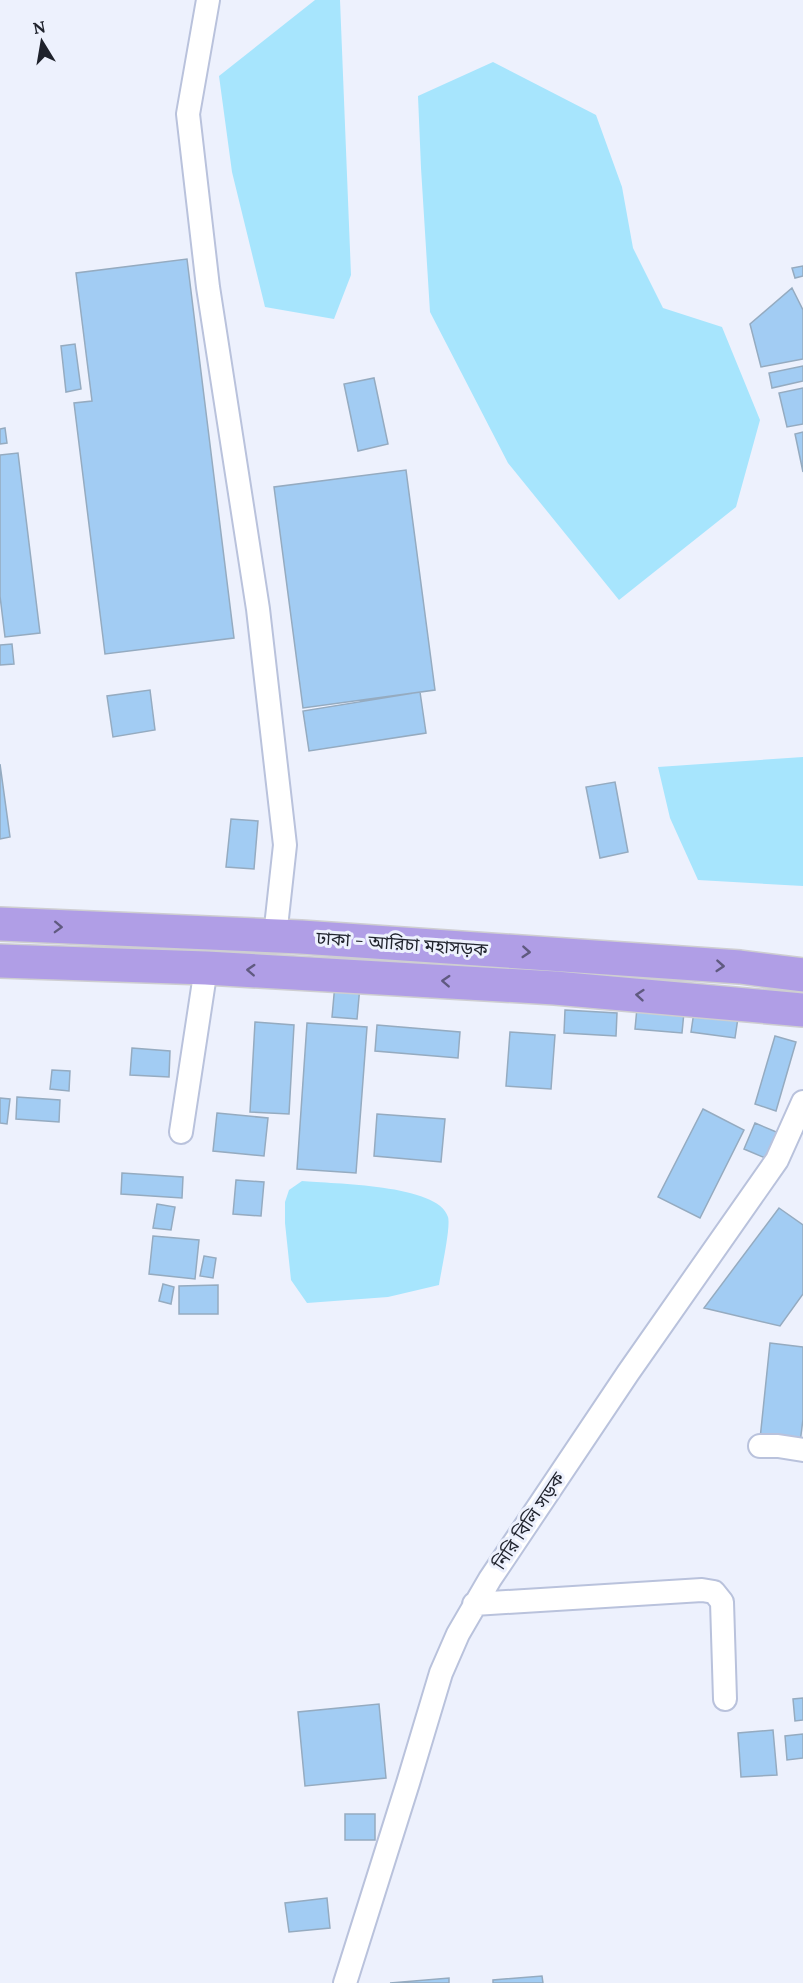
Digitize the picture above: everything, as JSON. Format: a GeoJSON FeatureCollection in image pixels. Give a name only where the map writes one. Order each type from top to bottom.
{"type":"FeatureCollection","features":[{"type":"Feature","properties":{"kind":"highway","name":"ঢাকা - আরিচা মহাসড়ক"},"geometry":{"type":"LineString","coordinates":[[0,924],[275,936],[716,965],[803,975]]}},
{"type":"Feature","properties":{"kind":"highway"},"geometry":{"type":"LineString","coordinates":[[0,961],[206,968],[555,988],[803,1010]]}},
{"type":"Feature","properties":{"kind":"street"},"geometry":{"type":"LineString","coordinates":[[207,0],[188,114],[208,288],[258,609],[285,845],[275,936]]}},
{"type":"Feature","properties":{"kind":"street"},"geometry":{"type":"LineString","coordinates":[[181,1132],[206,968]]}},
{"type":"Feature","properties":{"kind":"street","name":"নিরি বিলি সড়ক"},"geometry":{"type":"LineString","coordinates":[[345,1983],[441,1673],[458,1634],[474,1604],[628,1373],[777,1160],[803,1102]]}},
{"type":"Feature","properties":{"kind":"street"},"geometry":{"type":"LineString","coordinates":[[760,1446],[803,1450]]}},
{"type":"Feature","properties":{"kind":"street"},"geometry":{"type":"LineString","coordinates":[[474,1604],[702,1590],[714,1592],[722,1602],[725,1698]]}},
{"type":"Feature","properties":{"kind":"water"},"geometry":{"type":"Polygon","coordinates":[[[315,0],[340,0],[351,275],[334,319],[265,307],[232,172],[219,76],[315,0]]]}},
{"type":"Feature","properties":{"kind":"water"},"geometry":{"type":"Polygon","coordinates":[[[493,62],[596,115],[622,187],[633,248],[663,308],[722,327],[760,420],[736,507],[619,600],[508,463],[430,312],[418,96],[493,62]]]}},
{"type":"Feature","properties":{"kind":"water"},"geometry":{"type":"Polygon","coordinates":[[[803,757],[803,886],[698,880],[670,818],[658,767],[803,757]]]}},
{"type":"Feature","properties":{"kind":"water"},"geometry":{"type":"Polygon","coordinates":[[[302,1181],[359,1185],[406,1192],[426,1198],[440,1206],[449,1222],[439,1285],[388,1297],[307,1303],[291,1280],[285,1223],[285,1202],[289,1190],[302,1181]]]}},
{"type":"Feature","properties":{"kind":"building"},"geometry":{"type":"Polygon","coordinates":[[[187,259],[234,638],[105,654],[74,403],[92,401],[76,273],[187,259]]]}},
{"type":"Feature","properties":{"kind":"building"},"geometry":{"type":"Polygon","coordinates":[[[803,266],[803,276],[795,278],[792,268],[803,266]]]}},
{"type":"Feature","properties":{"kind":"building"},"geometry":{"type":"Polygon","coordinates":[[[792,288],[803,310],[803,359],[761,367],[750,324],[792,288]]]}},
{"type":"Feature","properties":{"kind":"building"},"geometry":{"type":"Polygon","coordinates":[[[75,344],[81,389],[66,392],[61,346],[75,344]]]}},
{"type":"Feature","properties":{"kind":"building"},"geometry":{"type":"Polygon","coordinates":[[[803,366],[803,381],[772,388],[769,373],[803,366]]]}},
{"type":"Feature","properties":{"kind":"building"},"geometry":{"type":"Polygon","coordinates":[[[374,378],[388,444],[358,451],[344,384],[374,378]]]}},
{"type":"Feature","properties":{"kind":"building"},"geometry":{"type":"Polygon","coordinates":[[[803,388],[803,424],[787,427],[779,393],[803,388]]]}},
{"type":"Feature","properties":{"kind":"building"},"geometry":{"type":"Polygon","coordinates":[[[5,428],[7,443],[0,444],[0,429],[5,428]]]}},
{"type":"Feature","properties":{"kind":"building"},"geometry":{"type":"Polygon","coordinates":[[[803,432],[803,472],[795,434],[803,432]]]}},
{"type":"Feature","properties":{"kind":"building"},"geometry":{"type":"Polygon","coordinates":[[[18,453],[40,633],[5,637],[0,596],[0,455],[18,453]]]}},
{"type":"Feature","properties":{"kind":"building"},"geometry":{"type":"Polygon","coordinates":[[[406,470],[435,690],[303,708],[274,487],[406,470]]]}},
{"type":"Feature","properties":{"kind":"building"},"geometry":{"type":"Polygon","coordinates":[[[12,644],[14,664],[0,665],[0,645],[12,644]]]}},
{"type":"Feature","properties":{"kind":"building"},"geometry":{"type":"Polygon","coordinates":[[[150,690],[155,730],[113,737],[107,696],[150,690]]]}},
{"type":"Feature","properties":{"kind":"building"},"geometry":{"type":"Polygon","coordinates":[[[420,692],[426,733],[309,751],[303,711],[420,692]]]}},
{"type":"Feature","properties":{"kind":"building"},"geometry":{"type":"Polygon","coordinates":[[[0,764],[10,837],[0,839],[0,764]]]}},
{"type":"Feature","properties":{"kind":"building"},"geometry":{"type":"Polygon","coordinates":[[[615,782],[628,852],[600,858],[586,787],[615,782]]]}},
{"type":"Feature","properties":{"kind":"building"},"geometry":{"type":"Polygon","coordinates":[[[231,819],[258,821],[254,869],[226,867],[231,819]]]}},
{"type":"Feature","properties":{"kind":"building"},"geometry":{"type":"Polygon","coordinates":[[[336,973],[361,975],[357,1019],[332,1017],[336,973]]]}},
{"type":"Feature","properties":{"kind":"building"},"geometry":{"type":"Polygon","coordinates":[[[695,1005],[739,1011],[735,1038],[691,1032],[695,1005]]]}},
{"type":"Feature","properties":{"kind":"building"},"geometry":{"type":"Polygon","coordinates":[[[637,1008],[684,1012],[682,1033],[635,1029],[637,1008]]]}},
{"type":"Feature","properties":{"kind":"building"},"geometry":{"type":"Polygon","coordinates":[[[565,1010],[617,1013],[616,1036],[564,1033],[565,1010]]]}},
{"type":"Feature","properties":{"kind":"building"},"geometry":{"type":"Polygon","coordinates":[[[255,1022],[294,1025],[289,1114],[250,1112],[255,1022]]]}},
{"type":"Feature","properties":{"kind":"building"},"geometry":{"type":"Polygon","coordinates":[[[307,1023],[367,1027],[356,1173],[297,1169],[307,1023]]]}},
{"type":"Feature","properties":{"kind":"building"},"geometry":{"type":"Polygon","coordinates":[[[377,1025],[460,1032],[458,1058],[375,1051],[377,1025]]]}},
{"type":"Feature","properties":{"kind":"building"},"geometry":{"type":"Polygon","coordinates":[[[510,1032],[555,1035],[551,1089],[506,1086],[510,1032]]]}},
{"type":"Feature","properties":{"kind":"building"},"geometry":{"type":"Polygon","coordinates":[[[775,1036],[796,1042],[776,1111],[755,1104],[775,1036]]]}},
{"type":"Feature","properties":{"kind":"building"},"geometry":{"type":"Polygon","coordinates":[[[132,1048],[170,1051],[169,1077],[130,1075],[132,1048]]]}},
{"type":"Feature","properties":{"kind":"building"},"geometry":{"type":"Polygon","coordinates":[[[52,1070],[70,1071],[69,1091],[50,1089],[52,1070]]]}},
{"type":"Feature","properties":{"kind":"building"},"geometry":{"type":"Polygon","coordinates":[[[17,1097],[60,1100],[59,1122],[16,1119],[17,1097]]]}},
{"type":"Feature","properties":{"kind":"building"},"geometry":{"type":"Polygon","coordinates":[[[0,1098],[10,1099],[7,1124],[0,1123],[0,1098]]]}},
{"type":"Feature","properties":{"kind":"building"},"geometry":{"type":"Polygon","coordinates":[[[703,1109],[744,1130],[700,1218],[658,1197],[703,1109]]]}},
{"type":"Feature","properties":{"kind":"building"},"geometry":{"type":"Polygon","coordinates":[[[217,1113],[268,1118],[264,1156],[213,1151],[217,1113]]]}},
{"type":"Feature","properties":{"kind":"building"},"geometry":{"type":"Polygon","coordinates":[[[377,1114],[445,1119],[441,1162],[374,1156],[377,1114]]]}},
{"type":"Feature","properties":{"kind":"building"},"geometry":{"type":"Polygon","coordinates":[[[755,1123],[781,1134],[770,1160],[744,1149],[755,1123]]]}},
{"type":"Feature","properties":{"kind":"building"},"geometry":{"type":"Polygon","coordinates":[[[122,1173],[183,1177],[182,1198],[121,1194],[122,1173]]]}},
{"type":"Feature","properties":{"kind":"building"},"geometry":{"type":"Polygon","coordinates":[[[236,1180],[264,1182],[261,1216],[233,1214],[236,1180]]]}},
{"type":"Feature","properties":{"kind":"building"},"geometry":{"type":"Polygon","coordinates":[[[157,1204],[175,1207],[171,1230],[153,1228],[157,1204]]]}},
{"type":"Feature","properties":{"kind":"building"},"geometry":{"type":"Polygon","coordinates":[[[779,1208],[803,1225],[803,1294],[780,1326],[704,1308],[779,1208]]]}},
{"type":"Feature","properties":{"kind":"building"},"geometry":{"type":"Polygon","coordinates":[[[153,1236],[199,1240],[195,1279],[149,1274],[153,1236]]]}},
{"type":"Feature","properties":{"kind":"building"},"geometry":{"type":"Polygon","coordinates":[[[204,1256],[216,1258],[213,1278],[200,1276],[204,1256]]]}},
{"type":"Feature","properties":{"kind":"building"},"geometry":{"type":"Polygon","coordinates":[[[163,1284],[174,1287],[171,1304],[159,1301],[163,1284]]]}},
{"type":"Feature","properties":{"kind":"building"},"geometry":{"type":"Polygon","coordinates":[[[218,1285],[218,1314],[179,1314],[179,1286],[218,1285]]]}},
{"type":"Feature","properties":{"kind":"building"},"geometry":{"type":"Polygon","coordinates":[[[770,1343],[803,1347],[803,1419],[800,1443],[760,1439],[770,1343]]]}},
{"type":"Feature","properties":{"kind":"building"},"geometry":{"type":"Polygon","coordinates":[[[803,1698],[803,1720],[795,1721],[793,1699],[803,1698]]]}},
{"type":"Feature","properties":{"kind":"building"},"geometry":{"type":"Polygon","coordinates":[[[379,1704],[386,1778],[305,1786],[298,1712],[379,1704]]]}},
{"type":"Feature","properties":{"kind":"building"},"geometry":{"type":"Polygon","coordinates":[[[773,1730],[777,1775],[741,1777],[738,1733],[773,1730]]]}},
{"type":"Feature","properties":{"kind":"building"},"geometry":{"type":"Polygon","coordinates":[[[803,1734],[803,1758],[787,1760],[785,1736],[803,1734]]]}},
{"type":"Feature","properties":{"kind":"building"},"geometry":{"type":"Polygon","coordinates":[[[345,1814],[375,1814],[375,1840],[345,1840],[345,1814]]]}},
{"type":"Feature","properties":{"kind":"building"},"geometry":{"type":"Polygon","coordinates":[[[327,1898],[330,1928],[289,1932],[285,1903],[327,1898]]]}},
{"type":"Feature","properties":{"kind":"building"},"geometry":{"type":"Polygon","coordinates":[[[542,1976],[543,1983],[493,1983],[493,1980],[542,1976]]]}},
{"type":"Feature","properties":{"kind":"building"},"geometry":{"type":"Polygon","coordinates":[[[449,1978],[449,1983],[390,1983],[449,1978]]]}}]}
